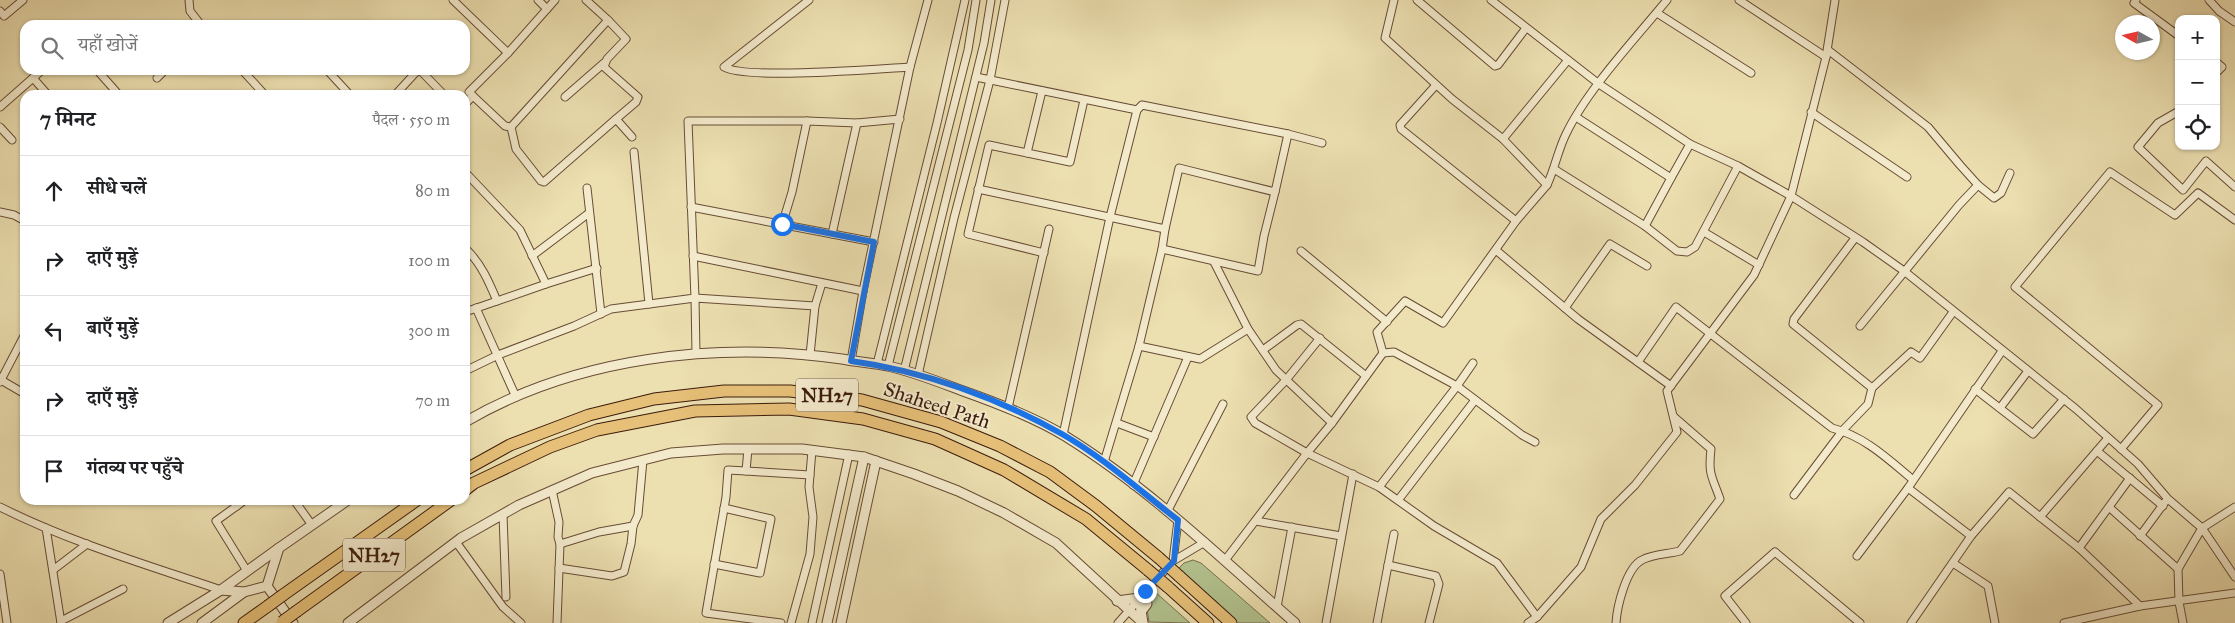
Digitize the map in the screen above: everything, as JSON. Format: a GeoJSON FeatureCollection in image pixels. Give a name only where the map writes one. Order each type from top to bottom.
{"type":"FeatureCollection","features":[{"type":"Feature","properties":{"kind":"highway","name":"Shaheed Path"},"geometry":{"type":"LineString","coordinates":[[470,467],[510,444],[589,415],[654,399],[724,392],[790,391],[862,400],[941,422],[1000,446],[1050,472],[1096,506],[1159,558],[1231,623]]}},
{"type":"Feature","properties":{"kind":"highway","name":"Shaheed Path"},"geometry":{"type":"LineString","coordinates":[[470,486],[550,447],[597,430],[695,411],[790,409],[863,419],[935,439],[996,466],[1086,519],[1208,623]]}},
{"type":"Feature","properties":{"kind":"highway","name":"NH27"},"geometry":{"type":"LineString","coordinates":[[244,623],[410,505]]}},
{"type":"Feature","properties":{"kind":"highway","name":"NH27"},"geometry":{"type":"LineString","coordinates":[[285,623],[297,611],[444,505]]}},
{"type":"Feature","properties":{"kind":"street"},"geometry":{"type":"LineString","coordinates":[[0,11],[4,16],[23,0]]}},
{"type":"Feature","properties":{"kind":"street"},"geometry":{"type":"LineString","coordinates":[[189,0],[190,11],[197,20]]}},
{"type":"Feature","properties":{"kind":"street"},"geometry":{"type":"LineString","coordinates":[[453,0],[508,53]]}},
{"type":"Feature","properties":{"kind":"street"},"geometry":{"type":"LineString","coordinates":[[538,0],[547,9]]}},
{"type":"Feature","properties":{"kind":"street"},"geometry":{"type":"LineString","coordinates":[[470,91],[508,53],[555,0]]}},
{"type":"Feature","properties":{"kind":"street"},"geometry":{"type":"LineString","coordinates":[[565,97],[604,63],[626,39],[586,0]]}},
{"type":"Feature","properties":{"kind":"street"},"geometry":{"type":"LineString","coordinates":[[809,0],[724,67],[731,71],[770,72],[910,68]]}},
{"type":"Feature","properties":{"kind":"street"},"geometry":{"type":"LineString","coordinates":[[851,361],[863,291],[910,68],[928,0]]}},
{"type":"Feature","properties":{"kind":"street"},"geometry":{"type":"LineString","coordinates":[[876,364],[937,123],[965,0]]}},
{"type":"Feature","properties":{"kind":"street"},"geometry":{"type":"LineString","coordinates":[[888,366],[968,50],[976,0]]}},
{"type":"Feature","properties":{"kind":"street"},"geometry":{"type":"LineString","coordinates":[[904,371],[984,43],[991,0]]}},
{"type":"Feature","properties":{"kind":"street"},"geometry":{"type":"LineString","coordinates":[[918,375],[954,218],[990,80],[1005,0]]}},
{"type":"Feature","properties":{"kind":"street"},"geometry":{"type":"LineString","coordinates":[[1394,0],[1385,38],[1436,85],[1503,139],[1547,185]]}},
{"type":"Feature","properties":{"kind":"street"},"geometry":{"type":"LineString","coordinates":[[1417,0],[1495,66],[1498,65],[1526,28]]}},
{"type":"Feature","properties":{"kind":"street"},"geometry":{"type":"LineString","coordinates":[[1492,0],[1599,84],[1690,144],[1738,166],[1791,196],[1904,271],[2064,400],[2138,464],[2168,499],[2202,528],[2235,577]]}},
{"type":"Feature","properties":{"kind":"street"},"geometry":{"type":"LineString","coordinates":[[1383,353],[1377,332],[1405,300],[1443,323],[1497,251],[1516,222],[1547,185],[1565,135],[1576,117],[1599,84],[1667,0]]}},
{"type":"Feature","properties":{"kind":"street"},"geometry":{"type":"LineString","coordinates":[[1739,0],[1827,53],[1928,127],[1978,185],[1994,198],[2001,193],[2010,173]]}},
{"type":"Feature","properties":{"kind":"street"},"geometry":{"type":"LineString","coordinates":[[1528,623],[1537,617],[1581,566],[1602,519],[1636,484],[1677,432],[1667,391],[1754,275],[1791,196],[1827,53],[1835,0]]}},
{"type":"Feature","properties":{"kind":"street"},"geometry":{"type":"LineString","coordinates":[[2136,0],[2134,3],[2175,33]]}},
{"type":"Feature","properties":{"kind":"street"},"geometry":{"type":"LineString","coordinates":[[2209,0],[2219,11],[2235,22]]}},
{"type":"Feature","properties":{"kind":"street"},"geometry":{"type":"LineString","coordinates":[[1656,13],[1751,73]]}},
{"type":"Feature","properties":{"kind":"street"},"geometry":{"type":"LineString","coordinates":[[511,127],[608,20]]}},
{"type":"Feature","properties":{"kind":"street"},"geometry":{"type":"LineString","coordinates":[[1503,139],[1568,60]]}},
{"type":"Feature","properties":{"kind":"street"},"geometry":{"type":"LineString","coordinates":[[511,127],[516,149],[541,181],[544,182],[636,102],[638,97],[604,67],[604,63]]}},
{"type":"Feature","properties":{"kind":"street"},"geometry":{"type":"LineString","coordinates":[[0,107],[36,75]]}},
{"type":"Feature","properties":{"kind":"street"},"geometry":{"type":"LineString","coordinates":[[101,75],[114,90]]}},
{"type":"Feature","properties":{"kind":"street"},"geometry":{"type":"LineString","coordinates":[[157,78],[160,75]]}},
{"type":"Feature","properties":{"kind":"street"},"geometry":{"type":"LineString","coordinates":[[247,75],[260,90]]}},
{"type":"Feature","properties":{"kind":"street"},"geometry":{"type":"LineString","coordinates":[[332,75],[346,90]]}},
{"type":"Feature","properties":{"kind":"street"},"geometry":{"type":"LineString","coordinates":[[400,90],[414,75]]}},
{"type":"Feature","properties":{"kind":"street"},"geometry":{"type":"LineString","coordinates":[[424,75],[439,90]]}},
{"type":"Feature","properties":{"kind":"street"},"geometry":{"type":"LineString","coordinates":[[976,77],[1136,110]]}},
{"type":"Feature","properties":{"kind":"street"},"geometry":{"type":"LineString","coordinates":[[33,78],[44,90]]}},
{"type":"Feature","properties":{"kind":"street"},"geometry":{"type":"LineString","coordinates":[[1436,85],[1400,125],[1401,129],[1516,222]]}},
{"type":"Feature","properties":{"kind":"street"},"geometry":{"type":"LineString","coordinates":[[1027,153],[1042,91]]}},
{"type":"Feature","properties":{"kind":"street"},"geometry":{"type":"LineString","coordinates":[[470,93],[505,126],[511,127]]}},
{"type":"Feature","properties":{"kind":"street"},"geometry":{"type":"LineString","coordinates":[[470,99],[473,96]]}},
{"type":"Feature","properties":{"kind":"street"},"geometry":{"type":"LineString","coordinates":[[1044,253],[968,234],[989,145],[1070,162],[1084,100]]}},
{"type":"Feature","properties":{"kind":"street"},"geometry":{"type":"LineString","coordinates":[[1063,435],[1110,217],[1136,110],[1142,105],[1288,134],[1322,143]]}},
{"type":"Feature","properties":{"kind":"street"},"geometry":{"type":"LineString","coordinates":[[1811,112],[1908,177]]}},
{"type":"Feature","properties":{"kind":"street"},"geometry":{"type":"LineString","coordinates":[[2175,113],[2158,123],[2138,147],[2183,190],[2206,161],[2235,187]]}},
{"type":"Feature","properties":{"kind":"street"},"geometry":{"type":"LineString","coordinates":[[1576,117],[1671,178]]}},
{"type":"Feature","properties":{"kind":"street"},"geometry":{"type":"LineString","coordinates":[[696,354],[688,121],[807,120],[857,123],[900,119]]}},
{"type":"Feature","properties":{"kind":"street"},"geometry":{"type":"LineString","coordinates":[[616,120],[632,137]]}},
{"type":"Feature","properties":{"kind":"street"},"geometry":{"type":"LineString","coordinates":[[782,224],[792,192],[807,120]]}},
{"type":"Feature","properties":{"kind":"street"},"geometry":{"type":"LineString","coordinates":[[832,234],[857,123]]}},
{"type":"Feature","properties":{"kind":"street"},"geometry":{"type":"LineString","coordinates":[[0,127],[12,140]]}},
{"type":"Feature","properties":{"kind":"street"},"geometry":{"type":"LineString","coordinates":[[1162,249],[1258,271],[1264,236],[1288,134]]}},
{"type":"Feature","properties":{"kind":"street"},"geometry":{"type":"LineString","coordinates":[[1645,226],[1690,144]]}},
{"type":"Feature","properties":{"kind":"street"},"geometry":{"type":"LineString","coordinates":[[634,152],[649,304]]}},
{"type":"Feature","properties":{"kind":"street"},"geometry":{"type":"LineString","coordinates":[[1554,169],[1645,226],[1677,250],[1687,252],[1695,247],[1704,232],[1738,166]]}},
{"type":"Feature","properties":{"kind":"street"},"geometry":{"type":"LineString","coordinates":[[1104,462],[1139,346],[1179,168],[1275,192]]}},
{"type":"Feature","properties":{"kind":"street"},"geometry":{"type":"LineString","coordinates":[[2121,449],[2158,405],[2015,286],[2110,172],[2175,215],[2198,193],[2235,220]]}},
{"type":"Feature","properties":{"kind":"street"},"geometry":{"type":"LineString","coordinates":[[470,177],[520,230],[546,284]]}},
{"type":"Feature","properties":{"kind":"street"},"geometry":{"type":"LineString","coordinates":[[1860,326],[1959,205],[1978,185]]}},
{"type":"Feature","properties":{"kind":"street"},"geometry":{"type":"LineString","coordinates":[[587,188],[602,314]]}},
{"type":"Feature","properties":{"kind":"street"},"geometry":{"type":"LineString","coordinates":[[978,189],[1165,229]]}},
{"type":"Feature","properties":{"kind":"street"},"geometry":{"type":"LineString","coordinates":[[691,207],[874,242]]}},
{"type":"Feature","properties":{"kind":"street"},"geometry":{"type":"LineString","coordinates":[[0,212],[20,218]]}},
{"type":"Feature","properties":{"kind":"street"},"geometry":{"type":"LineString","coordinates":[[532,256],[589,213]]}},
{"type":"Feature","properties":{"kind":"street"},"geometry":{"type":"LineString","coordinates":[[1008,408],[1050,229]]}},
{"type":"Feature","properties":{"kind":"street"},"geometry":{"type":"LineString","coordinates":[[1704,232],[1759,265]]}},
{"type":"Feature","properties":{"kind":"street"},"geometry":{"type":"LineString","coordinates":[[1855,238],[1794,319],[1794,324],[1872,388]]}},
{"type":"Feature","properties":{"kind":"street"},"geometry":{"type":"LineString","coordinates":[[1565,308],[1610,244],[1647,266]]}},
{"type":"Feature","properties":{"kind":"street"},"geometry":{"type":"LineString","coordinates":[[1301,251],[1386,322]]}},
{"type":"Feature","properties":{"kind":"street"},"geometry":{"type":"LineString","coordinates":[[1497,251],[1565,308],[1671,386]]}},
{"type":"Feature","properties":{"kind":"street"},"geometry":{"type":"LineString","coordinates":[[470,253],[486,277],[497,301]]}},
{"type":"Feature","properties":{"kind":"street"},"geometry":{"type":"LineString","coordinates":[[693,256],[863,291]]}},
{"type":"Feature","properties":{"kind":"street"},"geometry":{"type":"LineString","coordinates":[[1214,262],[1248,329],[1276,370],[1332,423]]}},
{"type":"Feature","properties":{"kind":"street"},"geometry":{"type":"LineString","coordinates":[[470,310],[597,268]]}},
{"type":"Feature","properties":{"kind":"street"},"geometry":{"type":"LineString","coordinates":[[810,354],[816,306],[822,283]]}},
{"type":"Feature","properties":{"kind":"street"},"geometry":{"type":"LineString","coordinates":[[470,369],[498,355],[574,326],[611,309],[694,298],[816,306]]}},
{"type":"Feature","properties":{"kind":"street"},"geometry":{"type":"LineString","coordinates":[[1638,362],[1676,307],[1832,428],[1843,430],[1870,445],[1912,479]]}},
{"type":"Feature","properties":{"kind":"street"},"geometry":{"type":"LineString","coordinates":[[476,308],[516,397]]}},
{"type":"Feature","properties":{"kind":"street"},"geometry":{"type":"LineString","coordinates":[[1794,495],[1843,430],[1868,404],[1872,388],[1911,352],[1920,358],[1953,312]]}},
{"type":"Feature","properties":{"kind":"street"},"geometry":{"type":"LineString","coordinates":[[1263,350],[1301,324],[1366,376]]}},
{"type":"Feature","properties":{"kind":"street"},"geometry":{"type":"LineString","coordinates":[[1139,346],[1200,359],[1248,329]]}},
{"type":"Feature","properties":{"kind":"street"},"geometry":{"type":"LineString","coordinates":[[1320,338],[1286,380],[1251,417],[1255,423],[1307,453],[1379,486],[1434,526],[1497,563],[1537,617]]}},
{"type":"Feature","properties":{"kind":"street"},"geometry":{"type":"LineString","coordinates":[[20,344],[1,381],[20,391]]}},
{"type":"Feature","properties":{"kind":"street"},"geometry":{"type":"LineString","coordinates":[[1857,556],[1908,488],[1912,479],[2002,350]]}},
{"type":"Feature","properties":{"kind":"street"},"geometry":{"type":"LineString","coordinates":[[470,419],[490,407],[594,370],[678,355],[735,351],[810,354],[888,366],[1008,408],[1063,435],[1104,462],[1178,520],[1226,560],[1295,623]]}},
{"type":"Feature","properties":{"kind":"street"},"geometry":{"type":"LineString","coordinates":[[1226,560],[1332,423],[1383,353],[1394,352],[1457,386],[1522,435],[1535,442]]}},
{"type":"Feature","properties":{"kind":"street"},"geometry":{"type":"LineString","coordinates":[[1133,485],[1188,357]]}},
{"type":"Feature","properties":{"kind":"street"},"geometry":{"type":"LineString","coordinates":[[1379,486],[1457,386],[1473,362]]}},
{"type":"Feature","properties":{"kind":"street"},"geometry":{"type":"LineString","coordinates":[[2000,408],[2028,371]]}},
{"type":"Feature","properties":{"kind":"street"},"geometry":{"type":"LineString","coordinates":[[1975,389],[2033,434],[2064,400]]}},
{"type":"Feature","properties":{"kind":"street"},"geometry":{"type":"LineString","coordinates":[[1399,499],[1475,400]]}},
{"type":"Feature","properties":{"kind":"street"},"geometry":{"type":"LineString","coordinates":[[1167,512],[1223,404]]}},
{"type":"Feature","properties":{"kind":"street"},"geometry":{"type":"LineString","coordinates":[[1616,623],[1621,594],[1634,568],[1642,560],[1680,551],[1720,499],[1713,487],[1709,465],[1711,449],[1674,417]]}},
{"type":"Feature","properties":{"kind":"street"},"geometry":{"type":"LineString","coordinates":[[1116,423],[1154,437]]}},
{"type":"Feature","properties":{"kind":"street"},"geometry":{"type":"LineString","coordinates":[[2040,517],[2108,438]]}},
{"type":"Feature","properties":{"kind":"street"},"geometry":{"type":"LineString","coordinates":[[746,471],[748,449]]}},
{"type":"Feature","properties":{"kind":"street"},"geometry":{"type":"LineString","coordinates":[[348,623],[456,542],[518,505],[552,490],[592,473],[671,453],[748,449],[812,450],[849,454],[876,461],[958,491],[1004,513],[1056,543],[1128,611],[1142,620]]}},
{"type":"Feature","properties":{"kind":"street"},"geometry":{"type":"LineString","coordinates":[[791,623],[810,554],[813,516],[809,487],[812,450]]}},
{"type":"Feature","properties":{"kind":"street"},"geometry":{"type":"LineString","coordinates":[[2096,451],[2162,506]]}},
{"type":"Feature","properties":{"kind":"street"},"geometry":{"type":"LineString","coordinates":[[812,623],[849,454]]}},
{"type":"Feature","properties":{"kind":"street"},"geometry":{"type":"LineString","coordinates":[[827,623],[864,457]]}},
{"type":"Feature","properties":{"kind":"street"},"geometry":{"type":"LineString","coordinates":[[559,568],[612,576],[624,572],[633,526],[638,515],[644,460]]}},
{"type":"Feature","properties":{"kind":"street"},"geometry":{"type":"LineString","coordinates":[[841,623],[876,461]]}},
{"type":"Feature","properties":{"kind":"street"},"geometry":{"type":"LineString","coordinates":[[781,623],[706,613],[724,508],[728,470],[810,475]]}},
{"type":"Feature","properties":{"kind":"street"},"geometry":{"type":"LineString","coordinates":[[1326,623],[1353,474]]}},
{"type":"Feature","properties":{"kind":"street"},"geometry":{"type":"LineString","coordinates":[[2079,548],[2110,508],[2130,478]]}},
{"type":"Feature","properties":{"kind":"street"},"geometry":{"type":"LineString","coordinates":[[1908,488],[1971,536]]}},
{"type":"Feature","properties":{"kind":"street"},"geometry":{"type":"LineString","coordinates":[[552,490],[559,522],[558,537],[560,544],[557,623]]}},
{"type":"Feature","properties":{"kind":"street"},"geometry":{"type":"LineString","coordinates":[[1911,623],[1971,536],[2008,492],[2079,548],[2140,606]]}},
{"type":"Feature","properties":{"kind":"street"},"geometry":{"type":"LineString","coordinates":[[2140,536],[2168,499]]}},
{"type":"Feature","properties":{"kind":"street"},"geometry":{"type":"LineString","coordinates":[[233,505],[216,521],[247,571]]}},
{"type":"Feature","properties":{"kind":"street"},"geometry":{"type":"LineString","coordinates":[[298,505],[312,524]]}},
{"type":"Feature","properties":{"kind":"street"},"geometry":{"type":"LineString","coordinates":[[168,623],[221,590],[340,505]]}},
{"type":"Feature","properties":{"kind":"street"},"geometry":{"type":"LineString","coordinates":[[2183,623],[2179,602],[2178,569],[2202,528],[2235,506]]}},
{"type":"Feature","properties":{"kind":"street"},"geometry":{"type":"LineString","coordinates":[[714,564],[760,573],[771,519],[724,508]]}},
{"type":"Feature","properties":{"kind":"street"},"geometry":{"type":"LineString","coordinates":[[2110,508],[2178,569]]}},
{"type":"Feature","properties":{"kind":"street"},"geometry":{"type":"LineString","coordinates":[[1,509],[87,544],[221,590],[244,592],[267,586]]}},
{"type":"Feature","properties":{"kind":"street"},"geometry":{"type":"LineString","coordinates":[[503,515],[506,597]]}},
{"type":"Feature","properties":{"kind":"street"},"geometry":{"type":"LineString","coordinates":[[1174,561],[1178,520]]}},
{"type":"Feature","properties":{"kind":"street"},"geometry":{"type":"LineString","coordinates":[[1256,521],[1341,536]]}},
{"type":"Feature","properties":{"kind":"street"},"geometry":{"type":"LineString","coordinates":[[560,544],[599,532],[633,526]]}},
{"type":"Feature","properties":{"kind":"street"},"geometry":{"type":"LineString","coordinates":[[1277,607],[1292,527]]}},
{"type":"Feature","properties":{"kind":"street"},"geometry":{"type":"LineString","coordinates":[[46,528],[61,622],[123,589]]}},
{"type":"Feature","properties":{"kind":"street"},"geometry":{"type":"LineString","coordinates":[[1377,623],[1394,534]]}},
{"type":"Feature","properties":{"kind":"street"},"geometry":{"type":"LineString","coordinates":[[456,542],[503,607],[521,623]]}},
{"type":"Feature","properties":{"kind":"street"},"geometry":{"type":"LineString","coordinates":[[1118,623],[1174,561],[1205,542]]}},
{"type":"Feature","properties":{"kind":"street"},"geometry":{"type":"LineString","coordinates":[[53,570],[87,544]]}},
{"type":"Feature","properties":{"kind":"street"},"geometry":{"type":"LineString","coordinates":[[279,548],[267,586],[285,623]]}},
{"type":"Feature","properties":{"kind":"street"},"geometry":{"type":"LineString","coordinates":[[1746,623],[1725,596],[1775,552],[1827,593],[1860,623]]}},
{"type":"Feature","properties":{"kind":"street"},"geometry":{"type":"LineString","coordinates":[[1953,563],[1988,586],[1995,623]]}},
{"type":"Feature","properties":{"kind":"street"},"geometry":{"type":"LineString","coordinates":[[1388,564],[1436,576],[1439,584],[1429,623]]}},
{"type":"Feature","properties":{"kind":"street"},"geometry":{"type":"LineString","coordinates":[[0,574],[7,623]]}},
{"type":"Feature","properties":{"kind":"street"},"geometry":{"type":"LineString","coordinates":[[196,606],[204,622],[244,592]]}},
{"type":"Feature","properties":{"kind":"street"},"geometry":{"type":"LineString","coordinates":[[2064,623],[2140,606],[2235,593]]}},
{"type":"Feature","properties":{"kind":"street"},"geometry":{"type":"LineString","coordinates":[[1117,601],[1142,595]]}},
{"type":"Feature","properties":{"kind":"street"},"geometry":{"type":"LineString","coordinates":[[1142,595],[1142,620]]}},
{"type":"Feature","properties":{"kind":"green space"},"geometry":{"type":"Polygon","coordinates":[[[1193,560],[1201,563],[1270,623],[1237,623],[1177,570],[1184,563],[1193,560]]]}},
{"type":"Feature","properties":{"kind":"green space"},"geometry":{"type":"Polygon","coordinates":[[[1154,591],[1190,623],[1149,622],[1147,609],[1154,591]]]}},
{"type":"Feature","properties":{"kind":"route"},"geometry":{"type":"LineString","coordinates":[[782,224],[874,242],[863,291],[851,361],[888,366],[997,402],[1063,435],[1112,468],[1178,520],[1178,536],[1174,561],[1145,591]]}}]}
